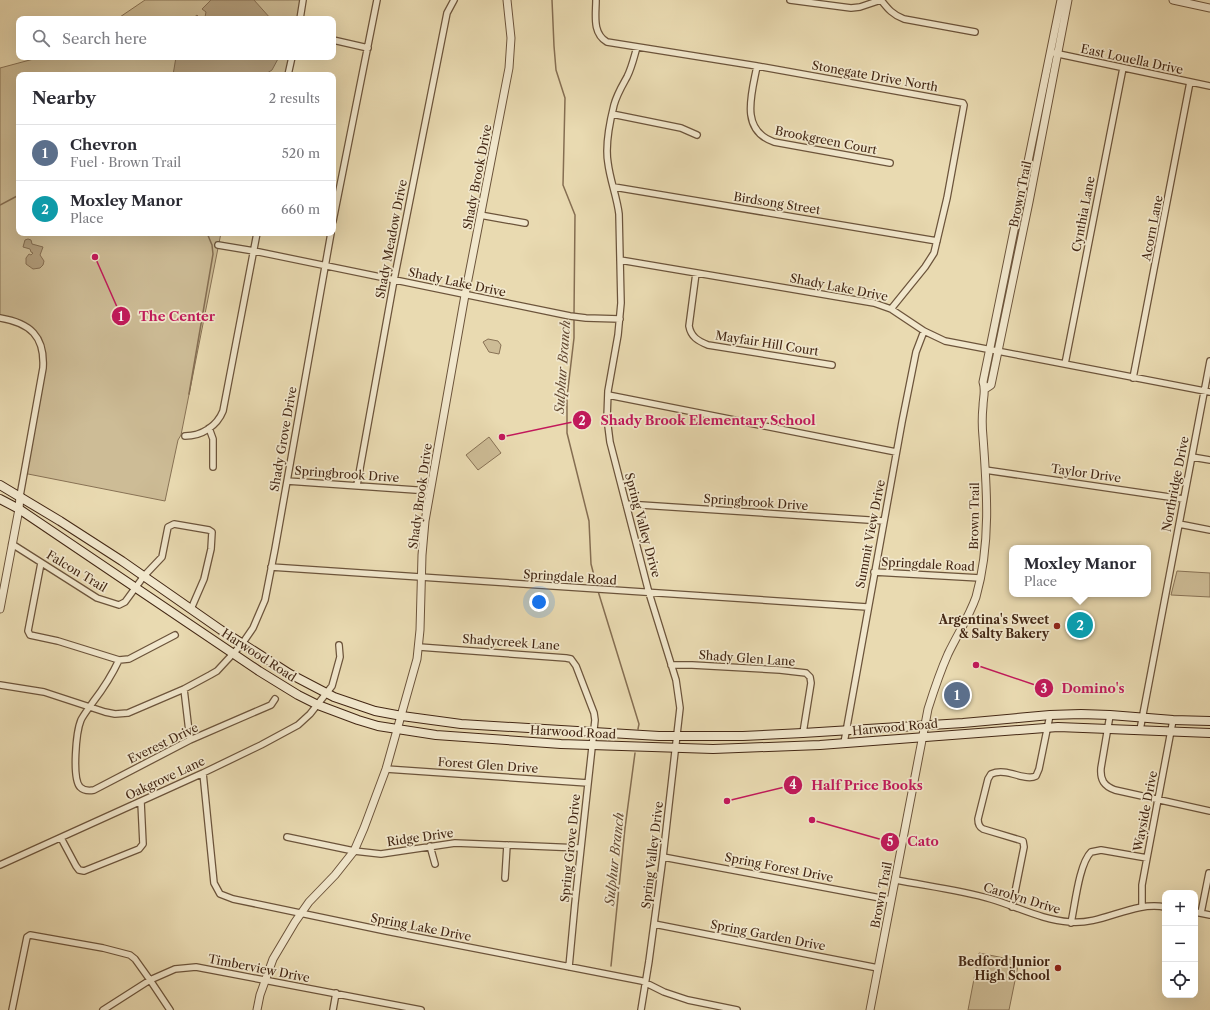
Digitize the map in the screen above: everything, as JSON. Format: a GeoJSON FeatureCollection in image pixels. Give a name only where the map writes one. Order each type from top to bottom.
{"type":"FeatureCollection","features":[{"type":"Feature","properties":{"kind":"main road","name":"Harwood Road"},"geometry":{"type":"LineString","coordinates":[[0,484],[144,576],[242,644],[290,674],[326,694],[375,711],[461,724],[659,736],[743,736],[803,733],[963,724],[1050,715],[1110,715],[1210,721]]}},
{"type":"Feature","properties":{"kind":"main road","name":"Harwood Road"},"geometry":{"type":"LineString","coordinates":[[0,499],[19,509],[283,686],[318,705],[358,720],[398,730],[436,735],[592,746],[713,749],[844,743],[1048,727],[1210,733]]}},
{"type":"Feature","properties":{"kind":"street"},"geometry":{"type":"LineString","coordinates":[[301,16],[304,0]]}},
{"type":"Feature","properties":{"kind":"street"},"geometry":{"type":"LineString","coordinates":[[336,206],[377,0]]}},
{"type":"Feature","properties":{"kind":"street","name":"Shady Meadow Drive"},"geometry":{"type":"LineString","coordinates":[[357,485],[394,280],[447,13],[454,0]]}},
{"type":"Feature","properties":{"kind":"street","name":"Shady Brook Drive"},"geometry":{"type":"LineString","coordinates":[[258,1010],[260,995],[273,959],[300,913],[354,851],[386,769],[417,659],[419,647],[423,533],[465,295],[511,54],[507,0]]}},
{"type":"Feature","properties":{"kind":"street","name":"Stonegate Drive North"},"geometry":{"type":"LineString","coordinates":[[596,0],[596,27],[601,37],[607,42],[757,66],[963,103],[964,105],[954,165],[934,253],[925,267],[891,308]]}},
{"type":"Feature","properties":{"kind":"street"},"geometry":{"type":"LineString","coordinates":[[790,0],[851,8],[860,7],[881,0],[888,10],[904,19],[975,32]]}},
{"type":"Feature","properties":{"kind":"street","name":"Brown Trail"},"geometry":{"type":"LineString","coordinates":[[870,1010],[925,726],[935,685],[948,654],[971,610],[980,578],[987,529],[982,428],[985,389],[983,382],[1061,0]]}},
{"type":"Feature","properties":{"kind":"street","name":"Brown Trail"},"geometry":{"type":"LineString","coordinates":[[985,389],[991,385],[1029,202],[1068,0]]}},
{"type":"Feature","properties":{"kind":"street"},"geometry":{"type":"LineString","coordinates":[[1173,0],[1210,8]]}},
{"type":"Feature","properties":{"kind":"street"},"geometry":{"type":"LineString","coordinates":[[336,41],[368,48]]}},
{"type":"Feature","properties":{"kind":"street","name":"Spring Valley Drive"},"geometry":{"type":"LineString","coordinates":[[637,47],[628,76],[617,95],[612,114],[607,146],[607,161],[618,202],[620,260],[620,319],[608,386],[607,418],[608,430],[649,593],[676,680],[680,710],[663,857],[641,1010]]}},
{"type":"Feature","properties":{"kind":"street","name":"East Louella Drive"},"geometry":{"type":"LineString","coordinates":[[1050,53],[1210,86]]}},
{"type":"Feature","properties":{"kind":"street"},"geometry":{"type":"LineString","coordinates":[[289,72],[291,60]]}},
{"type":"Feature","properties":{"kind":"street","name":"Brookgreen Court"},"geometry":{"type":"LineString","coordinates":[[757,66],[751,100],[750,116],[758,131],[764,137],[774,142],[890,163]]}},
{"type":"Feature","properties":{"kind":"street","name":"Cynthia Lane"},"geometry":{"type":"LineString","coordinates":[[1065,364],[1123,68]]}},
{"type":"Feature","properties":{"kind":"street","name":"Acorn Lane"},"geometry":{"type":"LineString","coordinates":[[1133,378],[1190,82]]}},
{"type":"Feature","properties":{"kind":"street"},"geometry":{"type":"LineString","coordinates":[[612,114],[681,128],[697,135]]}},
{"type":"Feature","properties":{"kind":"street","name":"Birdsong Street"},"geometry":{"type":"LineString","coordinates":[[614,187],[937,241]]}},
{"type":"Feature","properties":{"kind":"street"},"geometry":{"type":"LineString","coordinates":[[1020,201],[1029,202]]}},
{"type":"Feature","properties":{"kind":"street"},"geometry":{"type":"LineString","coordinates":[[480,215],[525,223]]}},
{"type":"Feature","properties":{"kind":"street"},"geometry":{"type":"LineString","coordinates":[[185,436],[196,435],[209,428],[218,420],[223,411],[256,236]]}},
{"type":"Feature","properties":{"kind":"street","name":"Shady Grove Drive"},"geometry":{"type":"LineString","coordinates":[[0,685],[44,692],[115,714],[128,713],[184,689],[217,671],[232,653],[242,644],[253,628],[265,600],[330,236]]}},
{"type":"Feature","properties":{"kind":"street","name":"Shady Lake Drive"},"geometry":{"type":"LineString","coordinates":[[218,245],[324,265],[570,316],[620,319]]}},
{"type":"Feature","properties":{"kind":"street","name":"Shady Lake Drive"},"geometry":{"type":"LineString","coordinates":[[620,260],[874,303],[891,308],[924,330],[945,341],[1207,392]]}},
{"type":"Feature","properties":{"kind":"street","name":"Mayfair Hill Court"},"geometry":{"type":"LineString","coordinates":[[696,273],[689,326],[692,335],[697,340],[708,345],[832,365]]}},
{"type":"Feature","properties":{"kind":"street"},"geometry":{"type":"LineString","coordinates":[[0,318],[16,321],[32,331],[38,338],[44,356],[19,509],[0,609]]}},
{"type":"Feature","properties":{"kind":"street","name":"Summit View Drive"},"geometry":{"type":"LineString","coordinates":[[844,743],[867,607],[896,452],[916,352],[924,330]]}},
{"type":"Feature","properties":{"kind":"street","name":"Northridge Drive"},"geometry":{"type":"LineString","coordinates":[[1140,730],[1178,524],[1207,392],[1210,361]]}},
{"type":"Feature","properties":{"kind":"street"},"geometry":{"type":"LineString","coordinates":[[608,396],[896,452]]}},
{"type":"Feature","properties":{"kind":"street"},"geometry":{"type":"LineString","coordinates":[[209,428],[213,439],[214,467]]}},
{"type":"Feature","properties":{"kind":"street"},"geometry":{"type":"LineString","coordinates":[[1192,457],[1210,460]]}},
{"type":"Feature","properties":{"kind":"street","name":"Taylor Drive"},"geometry":{"type":"LineString","coordinates":[[985,470],[1183,499]]}},
{"type":"Feature","properties":{"kind":"street","name":"Springbrook Drive"},"geometry":{"type":"LineString","coordinates":[[287,481],[430,491]]}},
{"type":"Feature","properties":{"kind":"street","name":"Springbrook Drive"},"geometry":{"type":"LineString","coordinates":[[626,504],[884,521]]}},
{"type":"Feature","properties":{"kind":"street","name":"Falcon Trail"},"geometry":{"type":"LineString","coordinates":[[12,544],[97,598],[114,605],[119,605],[123,604],[144,576],[162,557],[168,527],[174,524],[209,530],[212,532],[211,549],[204,579],[190,609]]}},
{"type":"Feature","properties":{"kind":"street"},"geometry":{"type":"LineString","coordinates":[[1178,524],[1210,530]]}},
{"type":"Feature","properties":{"kind":"street"},"geometry":{"type":"LineString","coordinates":[[41,563],[28,631],[30,635],[58,641],[119,660],[129,659],[175,635]]}},
{"type":"Feature","properties":{"kind":"street","name":"Springdale Road"},"geometry":{"type":"LineString","coordinates":[[271,567],[341,573],[422,577],[867,607]]}},
{"type":"Feature","properties":{"kind":"street","name":"Springdale Road"},"geometry":{"type":"LineString","coordinates":[[874,572],[980,578]]}},
{"type":"Feature","properties":{"kind":"street","name":"Oakgrove Lane"},"geometry":{"type":"LineString","coordinates":[[0,865],[141,802],[290,730],[310,714],[332,686],[340,657],[338,645]]}},
{"type":"Feature","properties":{"kind":"street","name":"Shadycreek Lane"},"geometry":{"type":"LineString","coordinates":[[419,647],[566,658],[571,660],[576,666],[594,713],[594,732]]}},
{"type":"Feature","properties":{"kind":"street"},"geometry":{"type":"LineString","coordinates":[[90,707],[112,674],[119,660]]}},
{"type":"Feature","properties":{"kind":"street","name":"Shady Glen Lane"},"geometry":{"type":"LineString","coordinates":[[671,665],[773,669],[806,673],[810,677],[811,682],[803,733]]}},
{"type":"Feature","properties":{"kind":"street"},"geometry":{"type":"LineString","coordinates":[[184,689],[190,740]]}},
{"type":"Feature","properties":{"kind":"street","name":"Everest Drive"},"geometry":{"type":"LineString","coordinates":[[90,707],[82,719],[79,727],[75,766],[77,782],[79,786],[86,790],[94,790],[190,740],[270,705],[275,699]]}},
{"type":"Feature","properties":{"kind":"street"},"geometry":{"type":"LineString","coordinates":[[1012,907],[1024,847],[1023,841],[980,828],[978,819],[988,779],[991,774],[1003,771],[1031,778],[1036,776],[1039,770],[1050,715]]}},
{"type":"Feature","properties":{"kind":"street"},"geometry":{"type":"LineString","coordinates":[[1110,715],[1100,776],[1108,788],[1210,811]]}},
{"type":"Feature","properties":{"kind":"street","name":"Wayside Drive"},"geometry":{"type":"LineString","coordinates":[[1142,907],[1142,885],[1174,720]]}},
{"type":"Feature","properties":{"kind":"street","name":"Spring Grove Drive"},"geometry":{"type":"LineString","coordinates":[[569,967],[580,848],[594,732]]}},
{"type":"Feature","properties":{"kind":"street","name":"Forest Glen Drive"},"geometry":{"type":"LineString","coordinates":[[386,769],[588,783]]}},
{"type":"Feature","properties":{"kind":"street","name":"Spring Lake Drive"},"geometry":{"type":"LineString","coordinates":[[203,773],[214,883],[220,894],[233,900],[646,983],[688,1000],[737,1010]]}},
{"type":"Feature","properties":{"kind":"street"},"geometry":{"type":"LineString","coordinates":[[61,838],[76,866],[79,870],[84,871],[139,849],[143,844],[141,802]]}},
{"type":"Feature","properties":{"kind":"street","name":"Ridge Drive"},"geometry":{"type":"LineString","coordinates":[[287,837],[354,851],[381,854],[455,843],[580,848]]}},
{"type":"Feature","properties":{"kind":"street"},"geometry":{"type":"LineString","coordinates":[[505,878],[506,845]]}},
{"type":"Feature","properties":{"kind":"street"},"geometry":{"type":"LineString","coordinates":[[430,846],[435,864]]}},
{"type":"Feature","properties":{"kind":"street"},"geometry":{"type":"LineString","coordinates":[[1071,923],[1081,874],[1085,860],[1091,852],[1101,850],[1147,858]]}},
{"type":"Feature","properties":{"kind":"street","name":"Spring Forest Drive"},"geometry":{"type":"LineString","coordinates":[[663,857],[891,900]]}},
{"type":"Feature","properties":{"kind":"street"},"geometry":{"type":"LineString","coordinates":[[1209,873],[1198,913],[1210,915]]}},
{"type":"Feature","properties":{"kind":"street","name":"Carolyn Drive"},"geometry":{"type":"LineString","coordinates":[[896,880],[982,897],[1040,917],[1071,923],[1100,920],[1124,911],[1142,907],[1162,907]]}},
{"type":"Feature","properties":{"kind":"street","name":"Spring Garden Drive"},"geometry":{"type":"LineString","coordinates":[[654,924],[878,968]]}},
{"type":"Feature","properties":{"kind":"street"},"geometry":{"type":"LineString","coordinates":[[12,1010],[27,937],[30,935],[103,948],[130,955],[135,959],[170,1010]]}},
{"type":"Feature","properties":{"kind":"street","name":"Timberview Drive"},"geometry":{"type":"LineString","coordinates":[[103,1010],[150,980],[175,969],[196,967],[336,993],[404,1008],[421,1010]]}},
{"type":"Feature","properties":{"kind":"street"},"geometry":{"type":"LineString","coordinates":[[333,1010],[336,993]]}},
{"type":"Feature","properties":{"kind":"shaded area"},"geometry":{"type":"Polygon","coordinates":[[[145,0],[303,0],[300,16],[121,16],[145,0]]]}},
{"type":"Feature","properties":{"kind":"shaded area"},"geometry":{"type":"Polygon","coordinates":[[[211,0],[254,0],[268,16],[205,16],[206,12],[202,9],[211,0]]]}},
{"type":"Feature","properties":{"kind":"shaded area"},"geometry":{"type":"Polygon","coordinates":[[[30,60],[291,60],[289,72],[16,72],[16,236],[220,236],[181,435],[178,440],[165,501],[23,473],[44,356],[32,331],[0,318],[0,68],[30,60]]]}},
{"type":"Feature","properties":{"kind":"shaded area"},"geometry":{"type":"Polygon","coordinates":[[[176,60],[277,60],[272,70],[269,72],[174,72],[176,60]]]}},
{"type":"Feature","properties":{"kind":"shaded area"},"geometry":{"type":"Polygon","coordinates":[[[25,240],[31,240],[32,244],[43,247],[40,255],[44,261],[40,268],[33,269],[26,264],[26,258],[29,254],[31,255],[33,253],[30,249],[23,247],[25,240]]]}},
{"type":"Feature","properties":{"kind":"shaded area"},"geometry":{"type":"Polygon","coordinates":[[[488,339],[498,341],[501,345],[499,354],[489,352],[483,342],[488,339]]]}},
{"type":"Feature","properties":{"kind":"shaded area"},"geometry":{"type":"Polygon","coordinates":[[[489,437],[501,453],[478,470],[466,455],[489,437]]]}},
{"type":"Feature","properties":{"kind":"shaded area"},"geometry":{"type":"Polygon","coordinates":[[[1177,571],[1210,573],[1210,597],[1171,595],[1177,571]]]}},
{"type":"Feature","properties":{"kind":"shaded area"},"geometry":{"type":"Polygon","coordinates":[[[979,953],[1019,961],[1009,1010],[968,1010],[979,953]]]}},
{"type":"Feature","properties":{"kind":"waterway","name":"Sulphur Branch"},"geometry":{"type":"LineString","coordinates":[[552,0],[556,70],[565,98],[563,185],[575,215],[574,315]]}},
{"type":"Feature","properties":{"kind":"waterway"},"geometry":{"type":"LineString","coordinates":[[0,205],[16,197]]}},
{"type":"Feature","properties":{"kind":"waterway"},"geometry":{"type":"LineString","coordinates":[[189,394],[213,254],[212,245],[208,236]]}},
{"type":"Feature","properties":{"kind":"waterway","name":"Sulphur Branch"},"geometry":{"type":"LineString","coordinates":[[574,319],[574,338],[567,397],[567,433],[589,521],[591,564],[597,587]]}},
{"type":"Feature","properties":{"kind":"waterway","name":"Sulphur Branch"},"geometry":{"type":"LineString","coordinates":[[598,591],[639,724],[638,729]]}},
{"type":"Feature","properties":{"kind":"waterway","name":"Sulphur Branch"},"geometry":{"type":"LineString","coordinates":[[611,966],[625,828],[635,753]]}},
{"type":"Feature","properties":{"kind":"place","name":"The Center"},"geometry":{"type":"Point","coordinates":[95,257]}},
{"type":"Feature","properties":{"kind":"place","name":"Shady Brook Elementary School"},"geometry":{"type":"Point","coordinates":[502,437]}},
{"type":"Feature","properties":{"kind":"place","name":"Moxley Manor"},"geometry":{"type":"Point","coordinates":[1080,625]}},
{"type":"Feature","properties":{"kind":"place","name":"Argentina's Sweet & Salty Bakery"},"geometry":{"type":"Point","coordinates":[1057,626]}},
{"type":"Feature","properties":{"kind":"place","name":"Domino's"},"geometry":{"type":"Point","coordinates":[976,665]}},
{"type":"Feature","properties":{"kind":"place","name":"Chevron"},"geometry":{"type":"Point","coordinates":[957,695]}},
{"type":"Feature","properties":{"kind":"place","name":"Half Price Books"},"geometry":{"type":"Point","coordinates":[727,801]}},
{"type":"Feature","properties":{"kind":"place","name":"Cato"},"geometry":{"type":"Point","coordinates":[812,820]}},
{"type":"Feature","properties":{"kind":"place","name":"Bedford Junior High School"},"geometry":{"type":"Point","coordinates":[1058,968]}}]}
